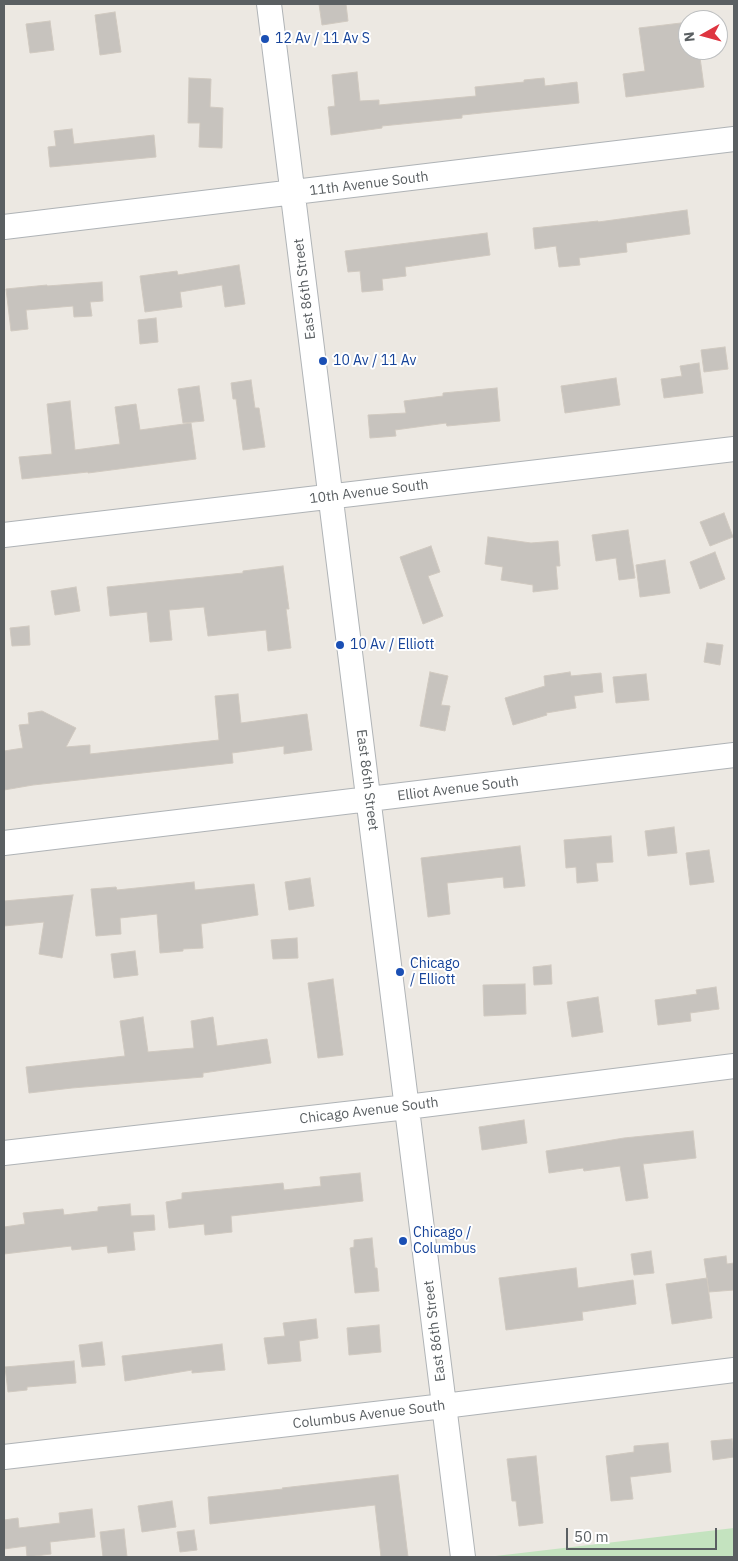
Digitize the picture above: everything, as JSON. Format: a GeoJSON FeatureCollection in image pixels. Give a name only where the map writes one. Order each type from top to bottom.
{"type":"FeatureCollection","features":[{"type":"Feature","properties":{"kind":"street","name":"East 86th Street"},"geometry":{"type":"LineString","coordinates":[[269,4],[463,1557]]}},
{"type":"Feature","properties":{"kind":"street","name":"11th Avenue South"},"geometry":{"type":"LineString","coordinates":[[4,227],[734,139]]}},
{"type":"Feature","properties":{"kind":"street","name":"10th Avenue South"},"geometry":{"type":"LineString","coordinates":[[4,535],[734,449]]}},
{"type":"Feature","properties":{"kind":"street","name":"Elliot Avenue South"},"geometry":{"type":"LineString","coordinates":[[4,843],[734,755]]}},
{"type":"Feature","properties":{"kind":"street","name":"Chicago Avenue South"},"geometry":{"type":"LineString","coordinates":[[4,1152],[734,1066]]}},
{"type":"Feature","properties":{"kind":"street","name":"Columbus Avenue South"},"geometry":{"type":"LineString","coordinates":[[4,1456],[444,1406],[734,1370]]}},
{"type":"Feature","properties":{"kind":"green space"},"geometry":{"type":"Polygon","coordinates":[[[734,1528],[734,1557],[487,1557],[734,1528]]]}},
{"type":"Feature","properties":{"kind":"building"},"geometry":{"type":"Polygon","coordinates":[[[319,4],[346,4],[348,21],[322,25],[319,4]]]}},
{"type":"Feature","properties":{"kind":"building"},"geometry":{"type":"Polygon","coordinates":[[[115,12],[121,52],[100,55],[95,15],[115,12]]]}},
{"type":"Feature","properties":{"kind":"building"},"geometry":{"type":"Polygon","coordinates":[[[50,21],[54,50],[30,53],[26,24],[50,21]]]}},
{"type":"Feature","properties":{"kind":"building"},"geometry":{"type":"Polygon","coordinates":[[[678,23],[678,60],[700,60],[704,87],[626,97],[623,74],[645,71],[639,28],[678,23]]]}},
{"type":"Feature","properties":{"kind":"building"},"geometry":{"type":"Polygon","coordinates":[[[357,72],[360,101],[379,100],[379,105],[476,96],[475,87],[544,78],[545,86],[577,82],[579,103],[462,115],[462,118],[382,126],[382,128],[331,135],[328,107],[335,106],[332,75],[357,72]]]}},
{"type":"Feature","properties":{"kind":"building"},"geometry":{"type":"Polygon","coordinates":[[[189,78],[211,79],[210,107],[223,108],[222,148],[199,147],[200,123],[188,123],[189,78]]]}},
{"type":"Feature","properties":{"kind":"building"},"geometry":{"type":"Polygon","coordinates":[[[72,129],[74,144],[154,135],[156,157],[50,167],[48,147],[56,146],[54,131],[72,129]]]}},
{"type":"Feature","properties":{"kind":"building"},"geometry":{"type":"Polygon","coordinates":[[[687,210],[690,234],[626,243],[627,252],[579,258],[580,265],[559,267],[556,246],[535,249],[533,228],[598,222],[687,210]]]}},
{"type":"Feature","properties":{"kind":"building"},"geometry":{"type":"Polygon","coordinates":[[[487,233],[490,255],[405,267],[406,276],[382,279],[383,290],[362,292],[360,271],[348,272],[345,251],[487,233]]]}},
{"type":"Feature","properties":{"kind":"building"},"geometry":{"type":"Polygon","coordinates":[[[239,265],[245,304],[225,307],[222,285],[180,292],[182,307],[145,312],[140,276],[177,271],[178,275],[239,265]]]}},
{"type":"Feature","properties":{"kind":"building"},"geometry":{"type":"Polygon","coordinates":[[[102,282],[103,301],[90,302],[92,316],[74,317],[73,306],[26,310],[28,329],[11,331],[6,289],[102,282]]]}},
{"type":"Feature","properties":{"kind":"building"},"geometry":{"type":"Polygon","coordinates":[[[156,318],[158,342],[140,344],[138,320],[156,318]]]}},
{"type":"Feature","properties":{"kind":"building"},"geometry":{"type":"Polygon","coordinates":[[[725,347],[728,369],[704,372],[701,350],[725,347]]]}},
{"type":"Feature","properties":{"kind":"building"},"geometry":{"type":"Polygon","coordinates":[[[699,363],[703,393],[664,398],[661,379],[682,376],[680,366],[699,363]]]}},
{"type":"Feature","properties":{"kind":"building"},"geometry":{"type":"Polygon","coordinates":[[[616,378],[620,405],[565,413],[561,386],[616,378]]]}},
{"type":"Feature","properties":{"kind":"building"},"geometry":{"type":"Polygon","coordinates":[[[251,380],[255,408],[259,408],[265,447],[243,450],[236,399],[233,399],[231,383],[251,380]]]}},
{"type":"Feature","properties":{"kind":"building"},"geometry":{"type":"Polygon","coordinates":[[[199,386],[204,421],[183,423],[178,389],[199,386]]]}},
{"type":"Feature","properties":{"kind":"building"},"geometry":{"type":"Polygon","coordinates":[[[497,388],[500,421],[447,426],[446,423],[395,430],[396,436],[370,438],[368,415],[406,413],[404,401],[443,396],[443,393],[497,388]]]}},
{"type":"Feature","properties":{"kind":"building"},"geometry":{"type":"Polygon","coordinates":[[[70,401],[75,450],[120,444],[115,407],[136,404],[140,430],[191,423],[196,459],[88,473],[22,479],[19,457],[52,454],[47,404],[70,401]]]}},
{"type":"Feature","properties":{"kind":"building"},"geometry":{"type":"Polygon","coordinates":[[[724,513],[733,537],[710,546],[700,522],[724,513]]]}},
{"type":"Feature","properties":{"kind":"building"},"geometry":{"type":"Polygon","coordinates":[[[628,530],[635,578],[619,580],[616,558],[596,561],[592,535],[628,530]]]}},
{"type":"Feature","properties":{"kind":"building"},"geometry":{"type":"Polygon","coordinates":[[[488,537],[531,543],[558,541],[560,566],[556,566],[558,589],[533,592],[533,585],[501,580],[503,567],[485,564],[488,537]]]}},
{"type":"Feature","properties":{"kind":"building"},"geometry":{"type":"Polygon","coordinates":[[[431,546],[440,572],[428,576],[443,616],[423,624],[400,557],[431,546]]]}},
{"type":"Feature","properties":{"kind":"building"},"geometry":{"type":"Polygon","coordinates":[[[715,552],[725,579],[700,589],[690,562],[715,552]]]}},
{"type":"Feature","properties":{"kind":"building"},"geometry":{"type":"Polygon","coordinates":[[[665,560],[670,593],[640,597],[636,565],[665,560]]]}},
{"type":"Feature","properties":{"kind":"building"},"geometry":{"type":"Polygon","coordinates":[[[283,566],[289,609],[286,609],[291,648],[268,651],[266,630],[208,636],[204,607],[169,610],[172,640],[150,642],[147,612],[110,616],[107,587],[243,573],[243,571],[283,566]]]}},
{"type":"Feature","properties":{"kind":"building"},"geometry":{"type":"Polygon","coordinates":[[[76,587],[80,611],[55,615],[51,591],[76,587]]]}},
{"type":"Feature","properties":{"kind":"building"},"geometry":{"type":"Polygon","coordinates":[[[29,626],[30,645],[12,646],[10,628],[29,626]]]}},
{"type":"Feature","properties":{"kind":"building"},"geometry":{"type":"Polygon","coordinates":[[[707,643],[723,645],[720,665],[704,662],[707,643]]]}},
{"type":"Feature","properties":{"kind":"building"},"geometry":{"type":"Polygon","coordinates":[[[430,672],[448,676],[441,705],[450,706],[445,731],[420,726],[430,672]]]}},
{"type":"Feature","properties":{"kind":"building"},"geometry":{"type":"Polygon","coordinates":[[[570,672],[571,676],[601,673],[603,692],[574,696],[576,708],[546,713],[547,715],[513,725],[505,698],[545,686],[544,676],[570,672]]]}},
{"type":"Feature","properties":{"kind":"building"},"geometry":{"type":"Polygon","coordinates":[[[646,674],[649,700],[616,703],[613,677],[646,674]]]}},
{"type":"Feature","properties":{"kind":"building"},"geometry":{"type":"Polygon","coordinates":[[[238,694],[241,723],[307,714],[312,750],[284,754],[284,746],[232,753],[233,763],[33,785],[4,790],[4,751],[23,748],[19,725],[29,724],[28,713],[42,711],[76,728],[66,747],[90,745],[90,754],[219,740],[215,696],[238,694]]]}},
{"type":"Feature","properties":{"kind":"building"},"geometry":{"type":"Polygon","coordinates":[[[674,827],[677,853],[648,856],[645,831],[674,827]]]}},
{"type":"Feature","properties":{"kind":"building"},"geometry":{"type":"Polygon","coordinates":[[[611,836],[613,862],[596,863],[598,881],[577,883],[576,867],[566,868],[564,840],[611,836]]]}},
{"type":"Feature","properties":{"kind":"building"},"geometry":{"type":"Polygon","coordinates":[[[520,846],[525,886],[504,888],[503,877],[447,883],[450,914],[428,917],[421,858],[520,846]]]}},
{"type":"Feature","properties":{"kind":"building"},"geometry":{"type":"Polygon","coordinates":[[[709,850],[714,882],[690,885],[686,853],[709,850]]]}},
{"type":"Feature","properties":{"kind":"building"},"geometry":{"type":"Polygon","coordinates":[[[310,878],[314,906],[289,910],[285,882],[310,878]]]}},
{"type":"Feature","properties":{"kind":"building"},"geometry":{"type":"Polygon","coordinates":[[[194,882],[195,890],[254,884],[258,915],[201,924],[203,948],[183,949],[183,951],[160,953],[157,914],[120,918],[121,934],[96,936],[91,889],[116,887],[117,890],[194,882]]]}},
{"type":"Feature","properties":{"kind":"building"},"geometry":{"type":"Polygon","coordinates":[[[73,895],[62,958],[39,954],[44,922],[4,926],[4,901],[73,895]]]}},
{"type":"Feature","properties":{"kind":"building"},"geometry":{"type":"Polygon","coordinates":[[[297,938],[298,958],[273,959],[271,940],[297,938]]]}},
{"type":"Feature","properties":{"kind":"building"},"geometry":{"type":"Polygon","coordinates":[[[135,951],[138,975],[114,978],[111,954],[135,951]]]}},
{"type":"Feature","properties":{"kind":"building"},"geometry":{"type":"Polygon","coordinates":[[[551,965],[552,984],[534,985],[533,967],[551,965]]]}},
{"type":"Feature","properties":{"kind":"building"},"geometry":{"type":"Polygon","coordinates":[[[333,979],[343,1055],[318,1058],[308,983],[333,979]]]}},
{"type":"Feature","properties":{"kind":"building"},"geometry":{"type":"Polygon","coordinates":[[[525,984],[526,1014],[484,1016],[483,985],[525,984]]]}},
{"type":"Feature","properties":{"kind":"building"},"geometry":{"type":"Polygon","coordinates":[[[716,987],[719,1009],[690,1013],[691,1021],[658,1025],[655,1000],[697,994],[696,990],[716,987]]]}},
{"type":"Feature","properties":{"kind":"building"},"geometry":{"type":"Polygon","coordinates":[[[598,997],[603,1032],[572,1037],[567,1002],[598,997]]]}},
{"type":"Feature","properties":{"kind":"building"},"geometry":{"type":"Polygon","coordinates":[[[143,1017],[148,1052],[194,1048],[191,1021],[213,1017],[217,1046],[267,1039],[271,1063],[203,1073],[203,1077],[29,1093],[26,1067],[125,1056],[120,1021],[143,1017]]]}},
{"type":"Feature","properties":{"kind":"building"},"geometry":{"type":"Polygon","coordinates":[[[524,1120],[527,1143],[482,1150],[479,1127],[524,1120]]]}},
{"type":"Feature","properties":{"kind":"building"},"geometry":{"type":"Polygon","coordinates":[[[693,1131],[696,1158],[643,1164],[648,1198],[626,1201],[620,1166],[584,1171],[583,1168],[549,1173],[546,1151],[624,1138],[693,1131]]]}},
{"type":"Feature","properties":{"kind":"building"},"geometry":{"type":"Polygon","coordinates":[[[360,1173],[363,1201],[231,1216],[232,1232],[205,1235],[204,1224],[169,1228],[166,1202],[182,1199],[182,1193],[283,1183],[284,1190],[321,1186],[320,1177],[360,1173]]]}},
{"type":"Feature","properties":{"kind":"building"},"geometry":{"type":"Polygon","coordinates":[[[130,1204],[131,1216],[154,1215],[155,1230],[133,1232],[135,1250],[108,1253],[107,1246],[72,1250],[71,1246],[4,1254],[4,1227],[25,1224],[23,1213],[63,1209],[64,1215],[98,1211],[98,1207],[130,1204]]]}},
{"type":"Feature","properties":{"kind":"building"},"geometry":{"type":"Polygon","coordinates":[[[372,1238],[379,1291],[355,1293],[350,1248],[354,1247],[354,1240],[372,1238]]]}},
{"type":"Feature","properties":{"kind":"building"},"geometry":{"type":"Polygon","coordinates":[[[651,1251],[654,1273],[634,1275],[631,1254],[651,1251]]]}},
{"type":"Feature","properties":{"kind":"building"},"geometry":{"type":"Polygon","coordinates":[[[726,1256],[727,1264],[734,1263],[734,1290],[709,1292],[704,1259],[726,1256]]]}},
{"type":"Feature","properties":{"kind":"building"},"geometry":{"type":"Polygon","coordinates":[[[576,1268],[578,1288],[633,1280],[636,1304],[582,1312],[583,1320],[506,1330],[499,1278],[576,1268]]]}},
{"type":"Feature","properties":{"kind":"building"},"geometry":{"type":"Polygon","coordinates":[[[707,1278],[712,1318],[672,1324],[666,1284],[707,1278]]]}},
{"type":"Feature","properties":{"kind":"building"},"geometry":{"type":"Polygon","coordinates":[[[316,1319],[318,1338],[299,1341],[301,1361],[268,1364],[264,1338],[285,1336],[283,1323],[316,1319]]]}},
{"type":"Feature","properties":{"kind":"building"},"geometry":{"type":"Polygon","coordinates":[[[379,1325],[381,1352],[349,1355],[347,1328],[379,1325]]]}},
{"type":"Feature","properties":{"kind":"building"},"geometry":{"type":"Polygon","coordinates":[[[102,1342],[105,1365],[82,1367],[79,1345],[102,1342]]]}},
{"type":"Feature","properties":{"kind":"building"},"geometry":{"type":"Polygon","coordinates":[[[222,1344],[225,1370],[192,1373],[192,1370],[125,1381],[122,1356],[222,1344]]]}},
{"type":"Feature","properties":{"kind":"building"},"geometry":{"type":"Polygon","coordinates":[[[74,1361],[76,1383],[27,1387],[27,1390],[8,1392],[5,1367],[74,1361]]]}},
{"type":"Feature","properties":{"kind":"building"},"geometry":{"type":"Polygon","coordinates":[[[732,1439],[734,1457],[713,1460],[711,1441],[732,1439]]]}},
{"type":"Feature","properties":{"kind":"building"},"geometry":{"type":"Polygon","coordinates":[[[668,1443],[671,1472],[630,1477],[633,1499],[611,1501],[606,1456],[634,1452],[634,1446],[668,1443]]]}},
{"type":"Feature","properties":{"kind":"building"},"geometry":{"type":"Polygon","coordinates":[[[536,1456],[543,1523],[519,1526],[516,1501],[512,1501],[507,1459],[536,1456]]]}},
{"type":"Feature","properties":{"kind":"building"},"geometry":{"type":"Polygon","coordinates":[[[398,1475],[408,1557],[381,1557],[375,1505],[210,1524],[208,1497],[398,1475]]]}},
{"type":"Feature","properties":{"kind":"building"},"geometry":{"type":"Polygon","coordinates":[[[172,1501],[176,1527],[142,1532],[138,1506],[172,1501]]]}},
{"type":"Feature","properties":{"kind":"building"},"geometry":{"type":"Polygon","coordinates":[[[92,1509],[95,1537],[50,1542],[51,1554],[27,1557],[26,1546],[4,1549],[4,1520],[18,1518],[19,1528],[60,1523],[59,1513],[92,1509]]]}},
{"type":"Feature","properties":{"kind":"building"},"geometry":{"type":"Polygon","coordinates":[[[124,1529],[127,1557],[103,1557],[100,1532],[124,1529]]]}},
{"type":"Feature","properties":{"kind":"building"},"geometry":{"type":"Polygon","coordinates":[[[194,1530],[197,1550],[180,1552],[177,1532],[194,1530]]]}},
{"type":"Feature","properties":{"kind":"place","name":"12 Av / 11 Av S"},"geometry":{"type":"Point","coordinates":[265,39]}},
{"type":"Feature","properties":{"kind":"place","name":"10 Av / 11 Av"},"geometry":{"type":"Point","coordinates":[323,361]}},
{"type":"Feature","properties":{"kind":"place","name":"10 Av / Elliott"},"geometry":{"type":"Point","coordinates":[340,645]}},
{"type":"Feature","properties":{"kind":"place","name":"Chicago / Elliott"},"geometry":{"type":"Point","coordinates":[400,972]}},
{"type":"Feature","properties":{"kind":"place","name":"Chicago / Columbus"},"geometry":{"type":"Point","coordinates":[403,1241]}}]}
